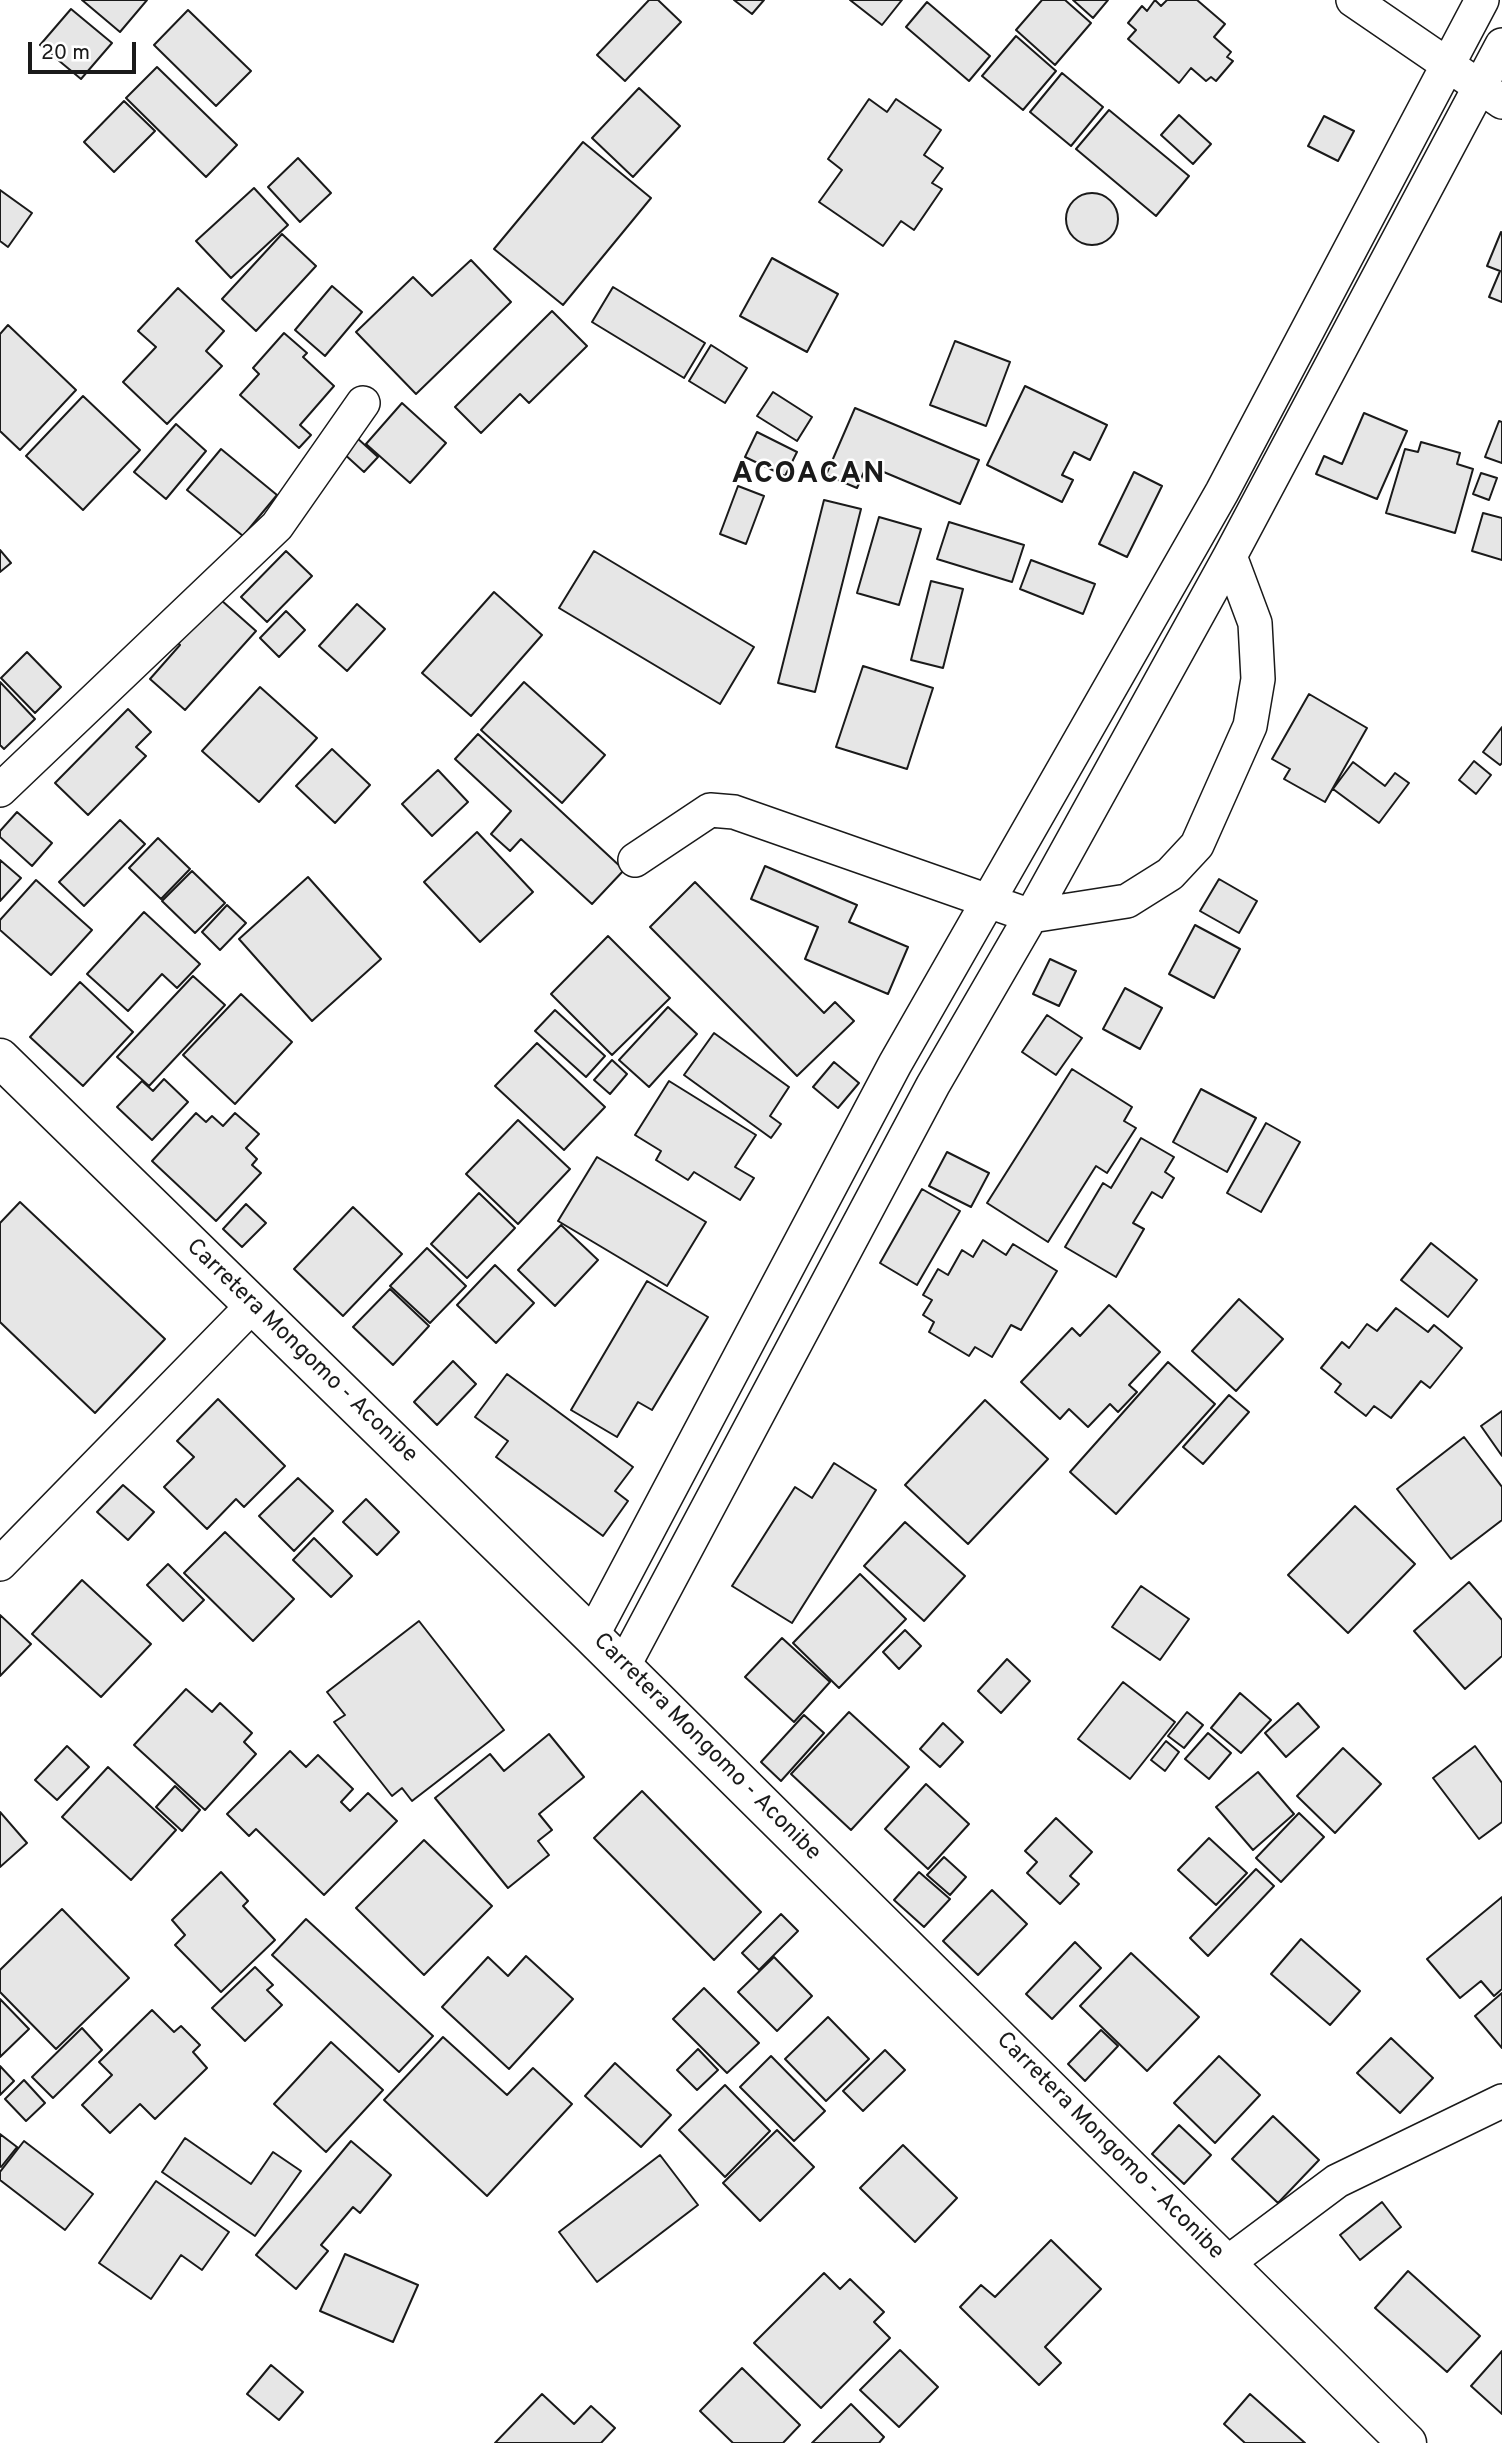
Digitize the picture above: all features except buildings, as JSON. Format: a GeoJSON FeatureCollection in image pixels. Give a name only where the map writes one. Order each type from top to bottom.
{"type":"FeatureCollection","features":[{"type":"Feature","properties":{"kind":"main road","name":"Carretera Mongomo - Aconibe"},"geometry":{"type":"LineString","coordinates":[[0,1058],[592,1636],[1407,2443]]}},
{"type":"Feature","properties":{"kind":"street"},"geometry":{"type":"LineString","coordinates":[[1353,0],[1490,95]]}},
{"type":"Feature","properties":{"kind":"street"},"geometry":{"type":"LineString","coordinates":[[592,1636],[895,1064],[1222,492],[1482,0]]}},
{"type":"Feature","properties":{"kind":"street"},"geometry":{"type":"LineString","coordinates":[[623,1667],[933,1085],[1031,916],[1490,95],[1502,45]]}},
{"type":"Feature","properties":{"kind":"street"},"geometry":{"type":"LineString","coordinates":[[0,790],[277,526],[363,403]]}},
{"type":"Feature","properties":{"kind":"street"},"geometry":{"type":"LineString","coordinates":[[635,860],[710,810],[734,812],[1031,916],[1127,901],[1170,874],[1197,845],[1250,726],[1258,679],[1255,623],[1230,556]]}},
{"type":"Feature","properties":{"kind":"street"},"geometry":{"type":"LineString","coordinates":[[0,1564],[253,1305]]}},
{"type":"Feature","properties":{"kind":"street"},"geometry":{"type":"LineString","coordinates":[[1226,2264],[1337,2181],[1502,2101]]}},
{"type":"Feature","properties":{"kind":"district","name":"ACOACAN"},"geometry":{"type":"Point","coordinates":[809,476]}}]}
